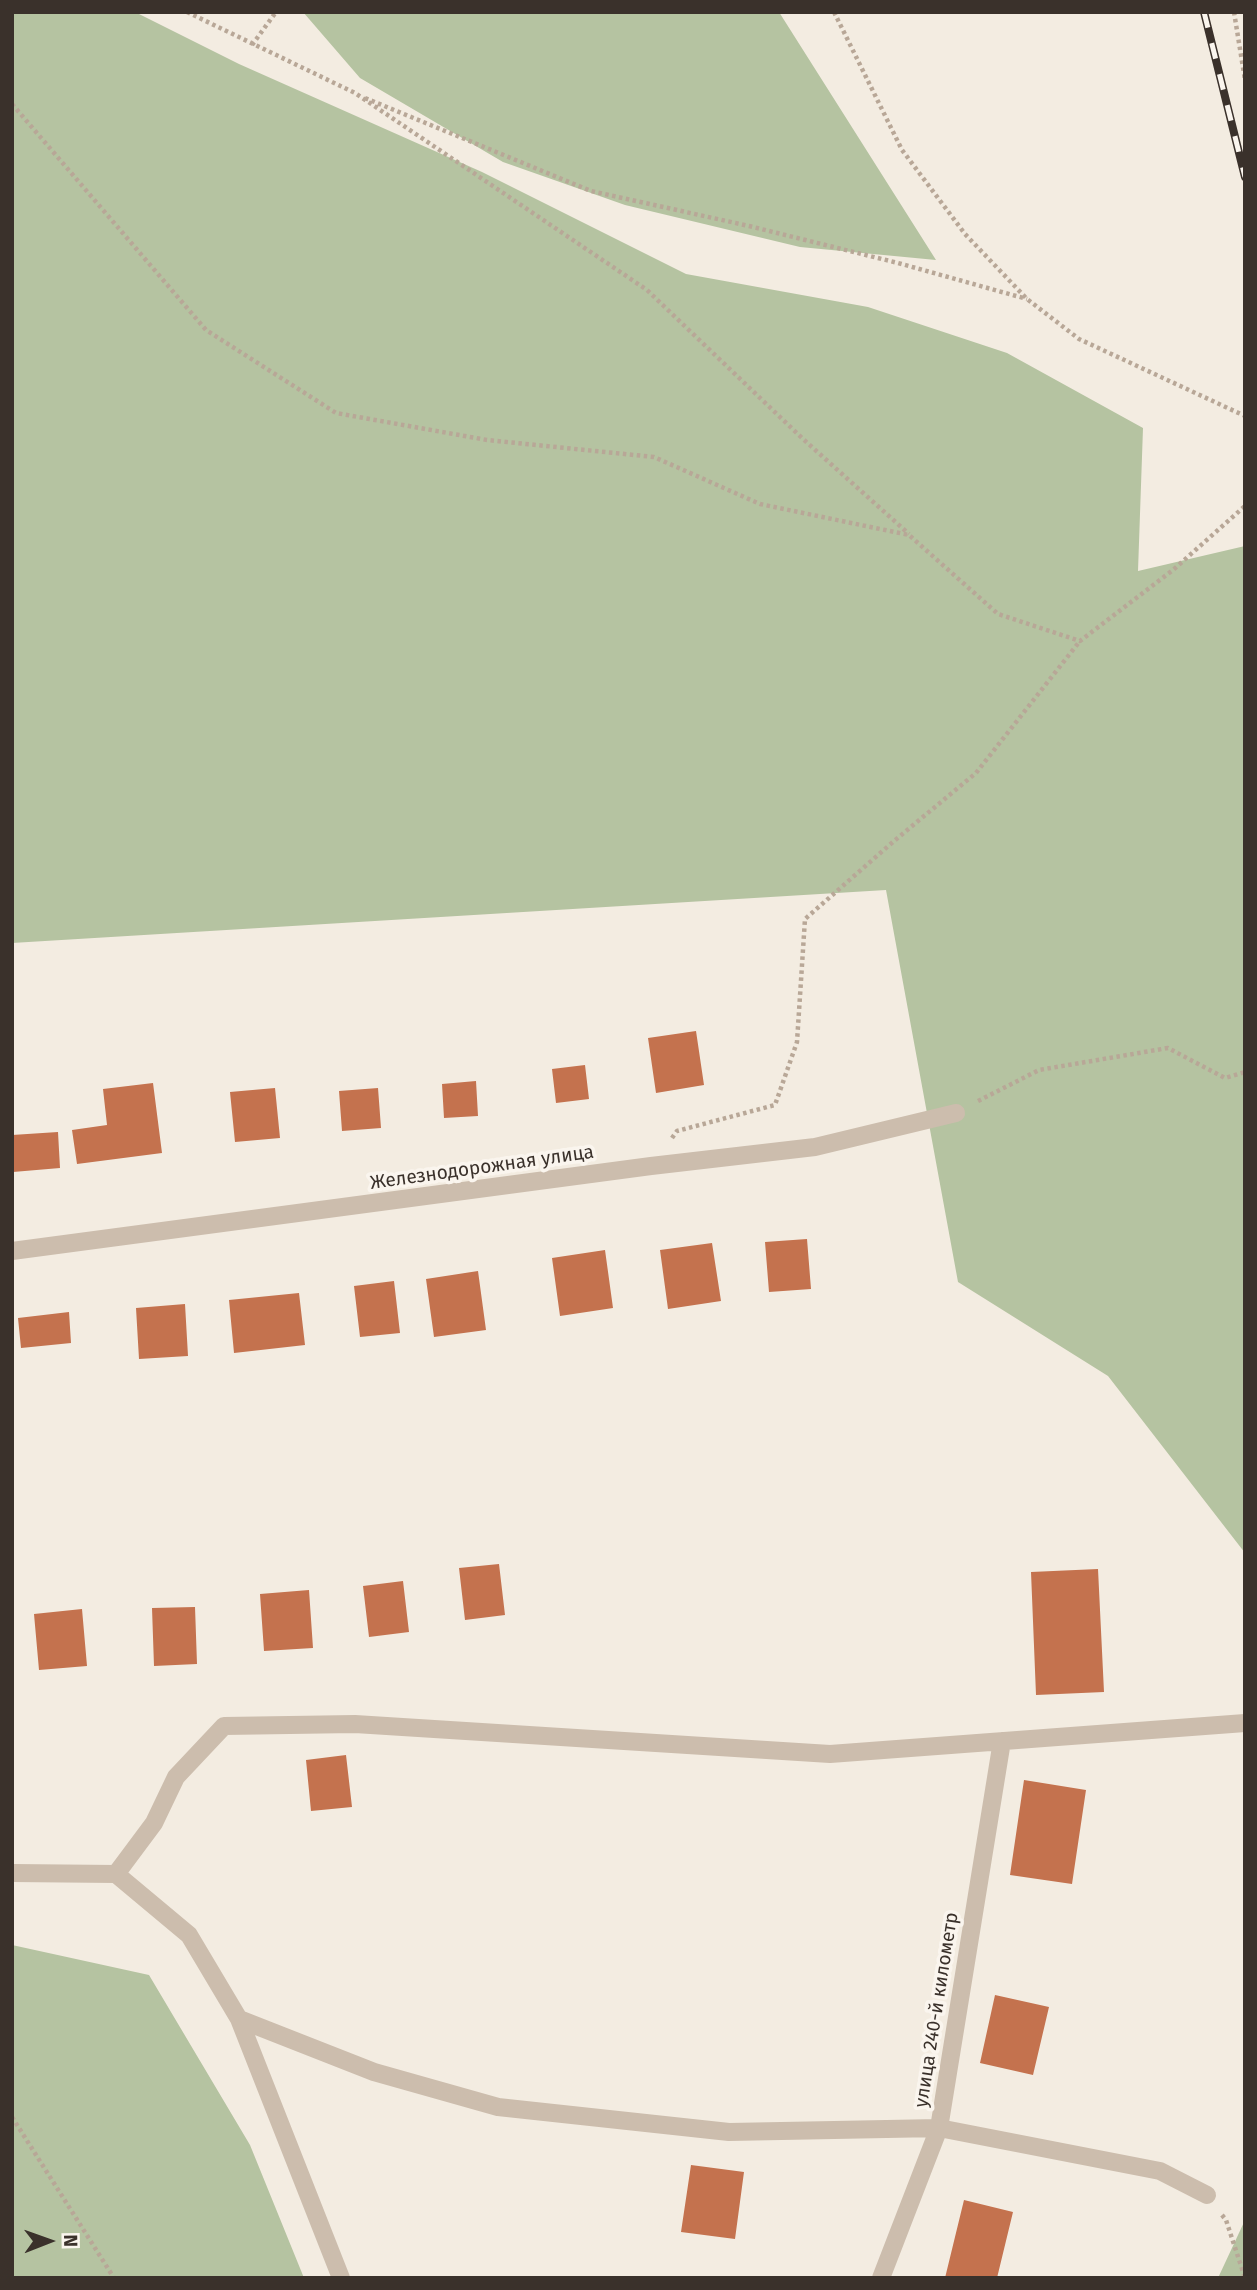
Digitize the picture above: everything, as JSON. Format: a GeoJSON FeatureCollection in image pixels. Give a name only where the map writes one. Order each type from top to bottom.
{"type":"FeatureCollection","features":[{"type":"Feature","properties":{"kind":"street","name":"Железнодорожная улица"},"geometry":{"type":"LineString","coordinates":[[12,1251],[815,1147],[956,1113]]}},
{"type":"Feature","properties":{"kind":"street"},"geometry":{"type":"LineString","coordinates":[[116,1874],[154,1823],[176,1777],[224,1726],[355,1724],[830,1754],[1245,1723]]}},
{"type":"Feature","properties":{"kind":"street","name":"улица 240-й километр"},"geometry":{"type":"LineString","coordinates":[[881,2278],[939,2128],[1002,1741]]}},
{"type":"Feature","properties":{"kind":"street"},"geometry":{"type":"LineString","coordinates":[[12,1873],[116,1874],[189,1935],[239,2019],[341,2278]]}},
{"type":"Feature","properties":{"kind":"street"},"geometry":{"type":"LineString","coordinates":[[239,2019],[374,2072],[498,2107],[729,2132],[939,2128],[1160,2171],[1207,2195]]}},
{"type":"Feature","properties":{"kind":"path"},"geometry":{"type":"LineString","coordinates":[[187,12],[355,93],[591,191],[749,226],[1027,299]]}},
{"type":"Feature","properties":{"kind":"path"},"geometry":{"type":"LineString","coordinates":[[252,45],[276,12]]}},
{"type":"Feature","properties":{"kind":"path"},"geometry":{"type":"LineString","coordinates":[[834,12],[902,150],[965,234],[1027,299],[1079,339],[1245,416]]}},
{"type":"Feature","properties":{"kind":"path"},"geometry":{"type":"LineString","coordinates":[[1234,12],[1245,80]]}},
{"type":"Feature","properties":{"kind":"path"},"geometry":{"type":"LineString","coordinates":[[355,93],[646,290],[803,439],[999,614],[1080,641]]}},
{"type":"Feature","properties":{"kind":"path"},"geometry":{"type":"LineString","coordinates":[[12,104],[206,330],[336,413],[487,440],[654,457],[760,504],[909,535]]}},
{"type":"Feature","properties":{"kind":"path"},"geometry":{"type":"LineString","coordinates":[[651,1167],[677,1131],[775,1105],[797,1042],[805,919],[976,773],[1080,641],[1173,570],[1245,506]]}},
{"type":"Feature","properties":{"kind":"path"},"geometry":{"type":"LineString","coordinates":[[956,1113],[1038,1070],[1168,1048],[1225,1078],[1245,1072]]}},
{"type":"Feature","properties":{"kind":"path"},"geometry":{"type":"LineString","coordinates":[[12,2117],[114,2278]]}},
{"type":"Feature","properties":{"kind":"path"},"geometry":{"type":"LineString","coordinates":[[1207,2195],[1226,2220],[1245,2278]]}},
{"type":"Feature","properties":{"kind":"green space"},"geometry":{"type":"Polygon","coordinates":[[[12,12],[135,12],[239,64],[482,172],[686,274],[868,307],[1007,353],[1143,428],[1138,571],[1245,546],[1245,1553],[1108,1376],[958,1282],[886,890],[12,943],[12,12]]]}},
{"type":"Feature","properties":{"kind":"green space"},"geometry":{"type":"Polygon","coordinates":[[[303,12],[779,12],[936,260],[800,247],[625,205],[503,162],[360,78],[303,12]]]}},
{"type":"Feature","properties":{"kind":"green space"},"geometry":{"type":"Polygon","coordinates":[[[12,1945],[149,1975],[250,2145],[304,2278],[12,2278],[12,1945]]]}},
{"type":"Feature","properties":{"kind":"green space"},"geometry":{"type":"Polygon","coordinates":[[[1245,2220],[1245,2278],[1218,2278],[1245,2220]]]}},
{"type":"Feature","properties":{"kind":"building"},"geometry":{"type":"Polygon","coordinates":[[[696,1031],[704,1085],[656,1093],[648,1038],[696,1031]]]}},
{"type":"Feature","properties":{"kind":"building"},"geometry":{"type":"Polygon","coordinates":[[[585,1065],[589,1099],[556,1103],[552,1069],[585,1065]]]}},
{"type":"Feature","properties":{"kind":"building"},"geometry":{"type":"Polygon","coordinates":[[[476,1081],[478,1116],[444,1118],[442,1084],[476,1081]]]}},
{"type":"Feature","properties":{"kind":"building"},"geometry":{"type":"Polygon","coordinates":[[[153,1083],[162,1153],[77,1164],[72,1130],[107,1125],[103,1089],[153,1083]]]}},
{"type":"Feature","properties":{"kind":"building"},"geometry":{"type":"Polygon","coordinates":[[[275,1088],[280,1138],[235,1142],[230,1092],[275,1088]]]}},
{"type":"Feature","properties":{"kind":"building"},"geometry":{"type":"Polygon","coordinates":[[[378,1088],[381,1128],[342,1131],[339,1091],[378,1088]]]}},
{"type":"Feature","properties":{"kind":"building"},"geometry":{"type":"Polygon","coordinates":[[[58,1132],[60,1168],[13,1172],[12,1135],[58,1132]]]}},
{"type":"Feature","properties":{"kind":"building"},"geometry":{"type":"Polygon","coordinates":[[[807,1239],[811,1289],[769,1292],[765,1242],[807,1239]]]}},
{"type":"Feature","properties":{"kind":"building"},"geometry":{"type":"Polygon","coordinates":[[[712,1243],[721,1301],[668,1309],[660,1250],[712,1243]]]}},
{"type":"Feature","properties":{"kind":"building"},"geometry":{"type":"Polygon","coordinates":[[[605,1250],[613,1308],[560,1316],[552,1258],[605,1250]]]}},
{"type":"Feature","properties":{"kind":"building"},"geometry":{"type":"Polygon","coordinates":[[[478,1271],[486,1330],[434,1337],[426,1279],[478,1271]]]}},
{"type":"Feature","properties":{"kind":"building"},"geometry":{"type":"Polygon","coordinates":[[[394,1281],[400,1333],[360,1337],[354,1286],[394,1281]]]}},
{"type":"Feature","properties":{"kind":"building"},"geometry":{"type":"Polygon","coordinates":[[[299,1293],[305,1345],[234,1353],[229,1300],[299,1293]]]}},
{"type":"Feature","properties":{"kind":"building"},"geometry":{"type":"Polygon","coordinates":[[[185,1304],[188,1356],[139,1359],[136,1308],[185,1304]]]}},
{"type":"Feature","properties":{"kind":"building"},"geometry":{"type":"Polygon","coordinates":[[[69,1312],[71,1343],[21,1348],[18,1318],[69,1312]]]}},
{"type":"Feature","properties":{"kind":"building"},"geometry":{"type":"Polygon","coordinates":[[[499,1564],[505,1615],[465,1620],[459,1568],[499,1564]]]}},
{"type":"Feature","properties":{"kind":"building"},"geometry":{"type":"Polygon","coordinates":[[[1098,1569],[1104,1692],[1036,1695],[1031,1572],[1098,1569]]]}},
{"type":"Feature","properties":{"kind":"building"},"geometry":{"type":"Polygon","coordinates":[[[403,1581],[409,1632],[369,1637],[363,1586],[403,1581]]]}},
{"type":"Feature","properties":{"kind":"building"},"geometry":{"type":"Polygon","coordinates":[[[309,1590],[313,1648],[264,1651],[260,1594],[309,1590]]]}},
{"type":"Feature","properties":{"kind":"building"},"geometry":{"type":"Polygon","coordinates":[[[195,1607],[197,1664],[154,1666],[152,1608],[195,1607]]]}},
{"type":"Feature","properties":{"kind":"building"},"geometry":{"type":"Polygon","coordinates":[[[82,1609],[87,1666],[39,1670],[34,1614],[82,1609]]]}},
{"type":"Feature","properties":{"kind":"building"},"geometry":{"type":"Polygon","coordinates":[[[346,1755],[352,1807],[311,1811],[306,1760],[346,1755]]]}},
{"type":"Feature","properties":{"kind":"building"},"geometry":{"type":"Polygon","coordinates":[[[1024,1780],[1086,1790],[1072,1884],[1010,1875],[1024,1780]]]}},
{"type":"Feature","properties":{"kind":"building"},"geometry":{"type":"Polygon","coordinates":[[[995,1995],[1049,2007],[1033,2075],[980,2063],[995,1995]]]}},
{"type":"Feature","properties":{"kind":"building"},"geometry":{"type":"Polygon","coordinates":[[[691,2165],[744,2172],[735,2239],[681,2232],[691,2165]]]}},
{"type":"Feature","properties":{"kind":"building"},"geometry":{"type":"Polygon","coordinates":[[[964,2200],[1013,2212],[997,2278],[945,2278],[964,2200]]]}},
{"type":"Feature","properties":{"kind":"railway"},"geometry":{"type":"LineString","coordinates":[[1204,12],[1245,177]]}}]}
